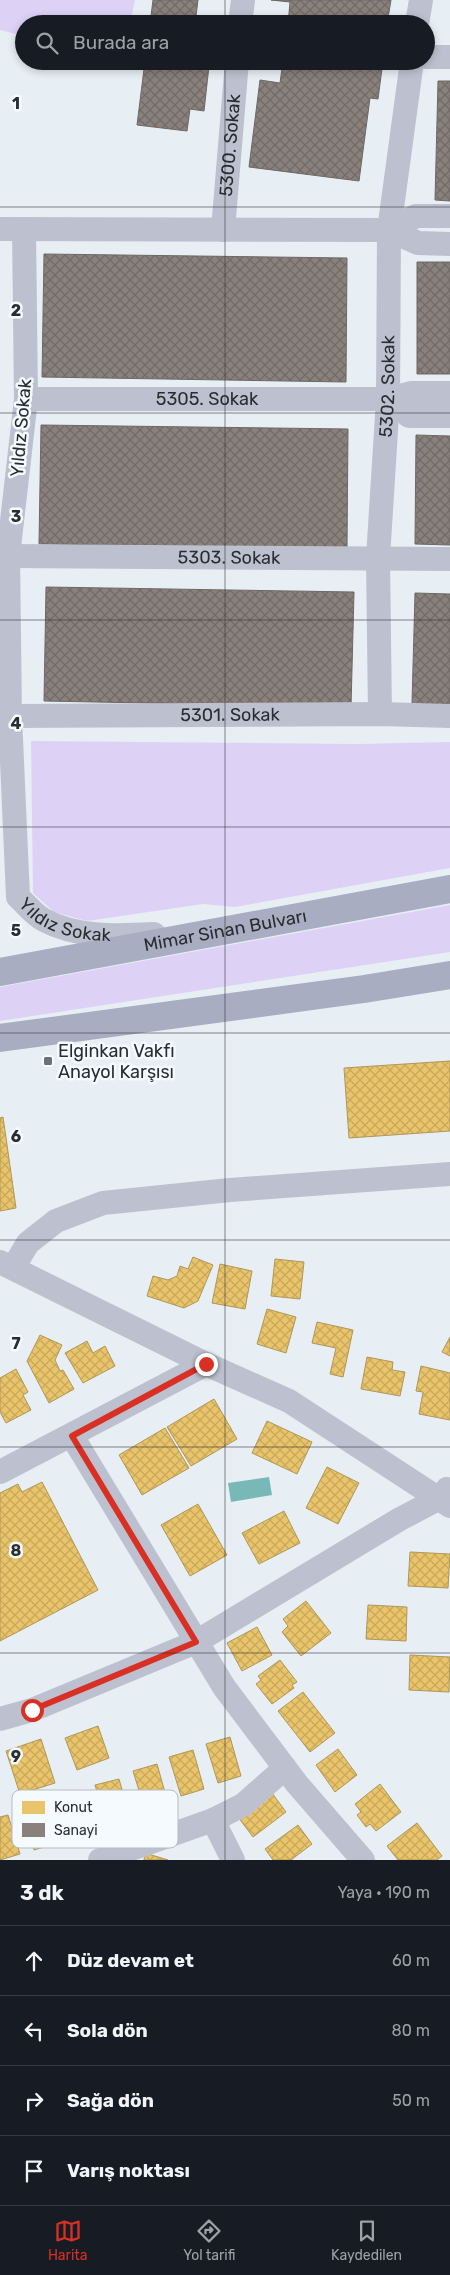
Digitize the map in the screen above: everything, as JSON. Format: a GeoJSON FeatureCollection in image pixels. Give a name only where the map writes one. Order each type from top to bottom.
{"type":"FeatureCollection","features":[{"type":"Feature","properties":{"kind":"highway","name":"Mimar Sinan Bulvarı"},"geometry":{"type":"LineString","coordinates":[[0,972],[450,889]]}},
{"type":"Feature","properties":{"kind":"highway"},"geometry":{"type":"LineString","coordinates":[[0,1038],[364,989],[450,975]]}},
{"type":"Feature","properties":{"kind":"street"},"geometry":{"type":"LineString","coordinates":[[241,15],[243,0]]}},
{"type":"Feature","properties":{"kind":"street"},"geometry":{"type":"LineString","coordinates":[[419,15],[421,0]]}},
{"type":"Feature","properties":{"kind":"street"},"geometry":{"type":"LineString","coordinates":[[435,57],[450,58]]}},
{"type":"Feature","properties":{"kind":"street","name":"5300. Sokak"},"geometry":{"type":"LineString","coordinates":[[223,230],[236,70]]}},
{"type":"Feature","properties":{"kind":"street","name":"5302. Sokak"},"geometry":{"type":"LineString","coordinates":[[380,714],[378,558],[388,399],[389,230],[411,70]]}},
{"type":"Feature","properties":{"kind":"street"},"geometry":{"type":"LineString","coordinates":[[389,230],[416,216],[450,216]]}},
{"type":"Feature","properties":{"kind":"street"},"geometry":{"type":"LineString","coordinates":[[0,229],[389,230],[418,243],[450,244]]}},
{"type":"Feature","properties":{"kind":"street","name":"Yıldız Sokak"},"geometry":{"type":"LineString","coordinates":[[24,229],[26,399],[8,556],[10,716],[18,897],[42,920],[78,933],[122,936],[216,931]]}},
{"type":"Feature","properties":{"kind":"street","name":"5305. Sokak"},"geometry":{"type":"LineString","coordinates":[[26,399],[388,399],[412,393],[450,393]]}},
{"type":"Feature","properties":{"kind":"street"},"geometry":{"type":"LineString","coordinates":[[388,399],[409,416],[450,416]]}},
{"type":"Feature","properties":{"kind":"street","name":"5303. Sokak"},"geometry":{"type":"LineString","coordinates":[[8,556],[450,559]]}},
{"type":"Feature","properties":{"kind":"street","name":"5301. Sokak"},"geometry":{"type":"LineString","coordinates":[[10,716],[380,714],[450,716]]}},
{"type":"Feature","properties":{"kind":"street"},"geometry":{"type":"LineString","coordinates":[[447,1496],[290,1401],[206,1364],[7,1265],[28,1243],[56,1221],[103,1203],[222,1191],[450,1174]]}},
{"type":"Feature","properties":{"kind":"street"},"geometry":{"type":"LineString","coordinates":[[0,1472],[72,1436],[206,1364]]}},
{"type":"Feature","properties":{"kind":"street"},"geometry":{"type":"LineString","coordinates":[[72,1436],[224,1687],[285,1768],[363,1860]]}},
{"type":"Feature","properties":{"kind":"street"},"geometry":{"type":"LineString","coordinates":[[0,1719],[32,1710],[196,1642],[400,1519],[447,1496]]}},
{"type":"Feature","properties":{"kind":"street"},"geometry":{"type":"LineString","coordinates":[[178,1832],[213,1820],[243,1805],[285,1768]]}},
{"type":"Feature","properties":{"kind":"street"},"geometry":{"type":"LineString","coordinates":[[213,1820],[233,1860]]}},
{"type":"Feature","properties":{"kind":"street"},"geometry":{"type":"LineString","coordinates":[[100,1860],[134,1848]]}},
{"type":"Feature","properties":{"kind":"shaded area"},"geometry":{"type":"Polygon","coordinates":[[[0,0],[135,0],[132,15],[15,15],[15,34],[0,30],[0,0]]]}},
{"type":"Feature","properties":{"kind":"shaded area"},"geometry":{"type":"Polygon","coordinates":[[[31,741],[357,744],[450,742],[450,868],[235,907],[203,904],[87,921],[54,912],[33,893],[31,741]]]}},
{"type":"Feature","properties":{"kind":"shaded area"},"geometry":{"type":"Polygon","coordinates":[[[450,905],[450,952],[0,1021],[0,987],[450,905]]]}},
{"type":"Feature","properties":{"kind":"water"},"geometry":{"type":"Polygon","coordinates":[[[269,1477],[272,1495],[231,1502],[228,1483],[269,1477]]]}},
{"type":"Feature","properties":{"kind":"building: Konut"},"geometry":{"type":"Polygon","coordinates":[[[450,1061],[450,1131],[349,1138],[344,1068],[450,1061]]]}},
{"type":"Feature","properties":{"kind":"building: Konut"},"geometry":{"type":"Polygon","coordinates":[[[3,1117],[16,1208],[0,1211],[0,1118],[3,1117]]]}},
{"type":"Feature","properties":{"kind":"building: Konut"},"geometry":{"type":"Polygon","coordinates":[[[193,1257],[213,1265],[198,1301],[184,1308],[147,1296],[153,1276],[168,1280],[177,1276],[180,1266],[188,1269],[193,1257]]]}},
{"type":"Feature","properties":{"kind":"building: Konut"},"geometry":{"type":"Polygon","coordinates":[[[275,1259],[304,1262],[300,1299],[271,1296],[275,1259]]]}},
{"type":"Feature","properties":{"kind":"building: Konut"},"geometry":{"type":"Polygon","coordinates":[[[220,1264],[252,1271],[245,1309],[212,1303],[220,1264]]]}},
{"type":"Feature","properties":{"kind":"building: Konut"},"geometry":{"type":"Polygon","coordinates":[[[267,1309],[296,1317],[286,1353],[257,1344],[267,1309]]]}},
{"type":"Feature","properties":{"kind":"building: Konut"},"geometry":{"type":"Polygon","coordinates":[[[317,1322],[353,1330],[343,1377],[330,1374],[336,1348],[312,1343],[317,1322]]]}},
{"type":"Feature","properties":{"kind":"building: Konut"},"geometry":{"type":"Polygon","coordinates":[[[40,1335],[62,1345],[55,1360],[60,1371],[63,1370],[74,1389],[49,1403],[27,1361],[40,1335]]]}},
{"type":"Feature","properties":{"kind":"building: Konut"},"geometry":{"type":"Polygon","coordinates":[[[450,1337],[450,1356],[442,1352],[450,1337]]]}},
{"type":"Feature","properties":{"kind":"building: Konut"},"geometry":{"type":"Polygon","coordinates":[[[87,1341],[93,1353],[105,1346],[115,1366],[83,1383],[65,1353],[87,1341]]]}},
{"type":"Feature","properties":{"kind":"building: Konut"},"geometry":{"type":"Polygon","coordinates":[[[367,1357],[393,1362],[392,1370],[405,1372],[400,1396],[361,1389],[367,1357]]]}},
{"type":"Feature","properties":{"kind":"building: Konut"},"geometry":{"type":"Polygon","coordinates":[[[421,1366],[450,1373],[450,1420],[419,1414],[423,1392],[416,1391],[421,1366]]]}},
{"type":"Feature","properties":{"kind":"building: Konut"},"geometry":{"type":"Polygon","coordinates":[[[16,1369],[28,1392],[23,1395],[31,1410],[6,1423],[0,1412],[0,1378],[16,1369]]]}},
{"type":"Feature","properties":{"kind":"building: Konut"},"geometry":{"type":"Polygon","coordinates":[[[214,1399],[237,1439],[191,1466],[167,1427],[214,1399]]]}},
{"type":"Feature","properties":{"kind":"building: Konut"},"geometry":{"type":"Polygon","coordinates":[[[267,1421],[312,1442],[297,1474],[252,1453],[267,1421]]]}},
{"type":"Feature","properties":{"kind":"building: Konut"},"geometry":{"type":"Polygon","coordinates":[[[165,1428],[189,1468],[142,1495],[119,1455],[165,1428]]]}},
{"type":"Feature","properties":{"kind":"building: Konut"},"geometry":{"type":"Polygon","coordinates":[[[327,1467],[359,1483],[338,1524],[306,1508],[327,1467]]]}},
{"type":"Feature","properties":{"kind":"building: Konut"},"geometry":{"type":"Polygon","coordinates":[[[42,1482],[98,1590],[0,1641],[0,1493],[18,1484],[22,1492],[42,1482]]]}},
{"type":"Feature","properties":{"kind":"building: Konut"},"geometry":{"type":"Polygon","coordinates":[[[198,1504],[227,1555],[190,1576],[161,1525],[198,1504]]]}},
{"type":"Feature","properties":{"kind":"building: Konut"},"geometry":{"type":"Polygon","coordinates":[[[284,1511],[300,1543],[259,1564],[242,1533],[284,1511]]]}},
{"type":"Feature","properties":{"kind":"building: Konut"},"geometry":{"type":"Polygon","coordinates":[[[410,1552],[450,1554],[448,1588],[408,1586],[410,1552]]]}},
{"type":"Feature","properties":{"kind":"building: Konut"},"geometry":{"type":"Polygon","coordinates":[[[306,1601],[331,1633],[301,1656],[282,1632],[288,1626],[283,1619],[306,1601]]]}},
{"type":"Feature","properties":{"kind":"building: Konut"},"geometry":{"type":"Polygon","coordinates":[[[368,1605],[407,1607],[406,1641],[366,1639],[368,1605]]]}},
{"type":"Feature","properties":{"kind":"building: Konut"},"geometry":{"type":"Polygon","coordinates":[[[257,1627],[272,1655],[242,1671],[227,1643],[257,1627]]]}},
{"type":"Feature","properties":{"kind":"building: Konut"},"geometry":{"type":"Polygon","coordinates":[[[410,1655],[450,1657],[449,1692],[409,1690],[410,1655]]]}},
{"type":"Feature","properties":{"kind":"building: Konut"},"geometry":{"type":"Polygon","coordinates":[[[280,1660],[297,1682],[292,1685],[294,1688],[272,1704],[256,1684],[261,1680],[258,1676],[280,1660]]]}},
{"type":"Feature","properties":{"kind":"building: Konut"},"geometry":{"type":"Polygon","coordinates":[[[303,1692],[335,1733],[310,1752],[278,1711],[303,1692]]]}},
{"type":"Feature","properties":{"kind":"building: Konut"},"geometry":{"type":"Polygon","coordinates":[[[98,1726],[109,1758],[77,1770],[65,1738],[98,1726]]]}},
{"type":"Feature","properties":{"kind":"building: Konut"},"geometry":{"type":"Polygon","coordinates":[[[230,1737],[241,1776],[218,1783],[206,1744],[230,1737]]]}},
{"type":"Feature","properties":{"kind":"building: Konut"},"geometry":{"type":"Polygon","coordinates":[[[41,1739],[55,1783],[33,1790],[19,1790],[6,1751],[41,1739]]]}},
{"type":"Feature","properties":{"kind":"building: Konut"},"geometry":{"type":"Polygon","coordinates":[[[338,1749],[357,1775],[335,1792],[316,1765],[338,1749]]]}},
{"type":"Feature","properties":{"kind":"building: Konut"},"geometry":{"type":"Polygon","coordinates":[[[193,1750],[204,1789],[181,1796],[169,1757],[193,1750]]]}},
{"type":"Feature","properties":{"kind":"building: Konut"},"geometry":{"type":"Polygon","coordinates":[[[157,1764],[164,1790],[139,1790],[133,1771],[157,1764]]]}},
{"type":"Feature","properties":{"kind":"building: Konut"},"geometry":{"type":"Polygon","coordinates":[[[119,1779],[122,1790],[96,1790],[95,1785],[119,1779]]]}},
{"type":"Feature","properties":{"kind":"building: Konut"},"geometry":{"type":"Polygon","coordinates":[[[380,1784],[401,1812],[376,1831],[370,1824],[366,1827],[357,1815],[361,1812],[355,1804],[380,1784]]]}},
{"type":"Feature","properties":{"kind":"building: Konut"},"geometry":{"type":"Polygon","coordinates":[[[272,1793],[286,1812],[253,1837],[238,1817],[272,1793]]]}},
{"type":"Feature","properties":{"kind":"building: Konut"},"geometry":{"type":"Polygon","coordinates":[[[8,1815],[12,1828],[12,1848],[18,1848],[20,1854],[0,1860],[0,1817],[8,1815]]]}},
{"type":"Feature","properties":{"kind":"building: Konut"},"geometry":{"type":"Polygon","coordinates":[[[417,1823],[442,1856],[437,1860],[398,1860],[387,1846],[417,1823]]]}},
{"type":"Feature","properties":{"kind":"building: Konut"},"geometry":{"type":"Polygon","coordinates":[[[298,1825],[312,1844],[291,1860],[273,1860],[265,1849],[298,1825]]]}},
{"type":"Feature","properties":{"kind":"building: Konut"},"geometry":{"type":"Polygon","coordinates":[[[145,1853],[168,1860],[144,1860],[145,1853]]]}},
{"type":"Feature","properties":{"kind":"building: Sanayi"},"geometry":{"type":"Polygon","coordinates":[[[153,0],[198,0],[196,15],[151,15],[153,0]]]}},
{"type":"Feature","properties":{"kind":"building: Sanayi"},"geometry":{"type":"Polygon","coordinates":[[[271,0],[391,0],[388,15],[289,15],[290,2],[271,0]]]}},
{"type":"Feature","properties":{"kind":"building: Sanayi"},"geometry":{"type":"Polygon","coordinates":[[[144,70],[209,70],[204,111],[190,109],[187,131],[137,125],[144,70]]]}},
{"type":"Feature","properties":{"kind":"building: Sanayi"},"geometry":{"type":"Polygon","coordinates":[[[282,70],[382,70],[378,99],[370,98],[359,181],[249,167],[260,80],[280,83],[282,70]]]}},
{"type":"Feature","properties":{"kind":"building: Sanayi"},"geometry":{"type":"Polygon","coordinates":[[[438,81],[450,81],[450,201],[435,200],[438,81]]]}},
{"type":"Feature","properties":{"kind":"building: Sanayi"},"geometry":{"type":"Polygon","coordinates":[[[44,254],[347,258],[346,382],[42,377],[44,254]]]}},
{"type":"Feature","properties":{"kind":"building: Sanayi"},"geometry":{"type":"Polygon","coordinates":[[[417,262],[450,262],[450,374],[417,374],[417,262]]]}},
{"type":"Feature","properties":{"kind":"building: Sanayi"},"geometry":{"type":"Polygon","coordinates":[[[41,425],[348,429],[347,548],[39,544],[41,425]]]}},
{"type":"Feature","properties":{"kind":"building: Sanayi"},"geometry":{"type":"Polygon","coordinates":[[[416,435],[450,436],[450,545],[415,544],[416,435]]]}},
{"type":"Feature","properties":{"kind":"building: Sanayi"},"geometry":{"type":"Polygon","coordinates":[[[46,587],[354,592],[351,707],[44,701],[46,587]]]}},
{"type":"Feature","properties":{"kind":"building: Sanayi"},"geometry":{"type":"Polygon","coordinates":[[[415,593],[450,594],[450,705],[412,704],[415,593]]]}},
{"type":"Feature","properties":{"kind":"place","name":"Elginkan Vakfı Anayol Karşısı"},"geometry":{"type":"Point","coordinates":[48,1061]}},
{"type":"Feature","properties":{"kind":"route"},"geometry":{"type":"LineString","coordinates":[[32,1710],[196,1642],[72,1436],[206,1364]]}}]}
